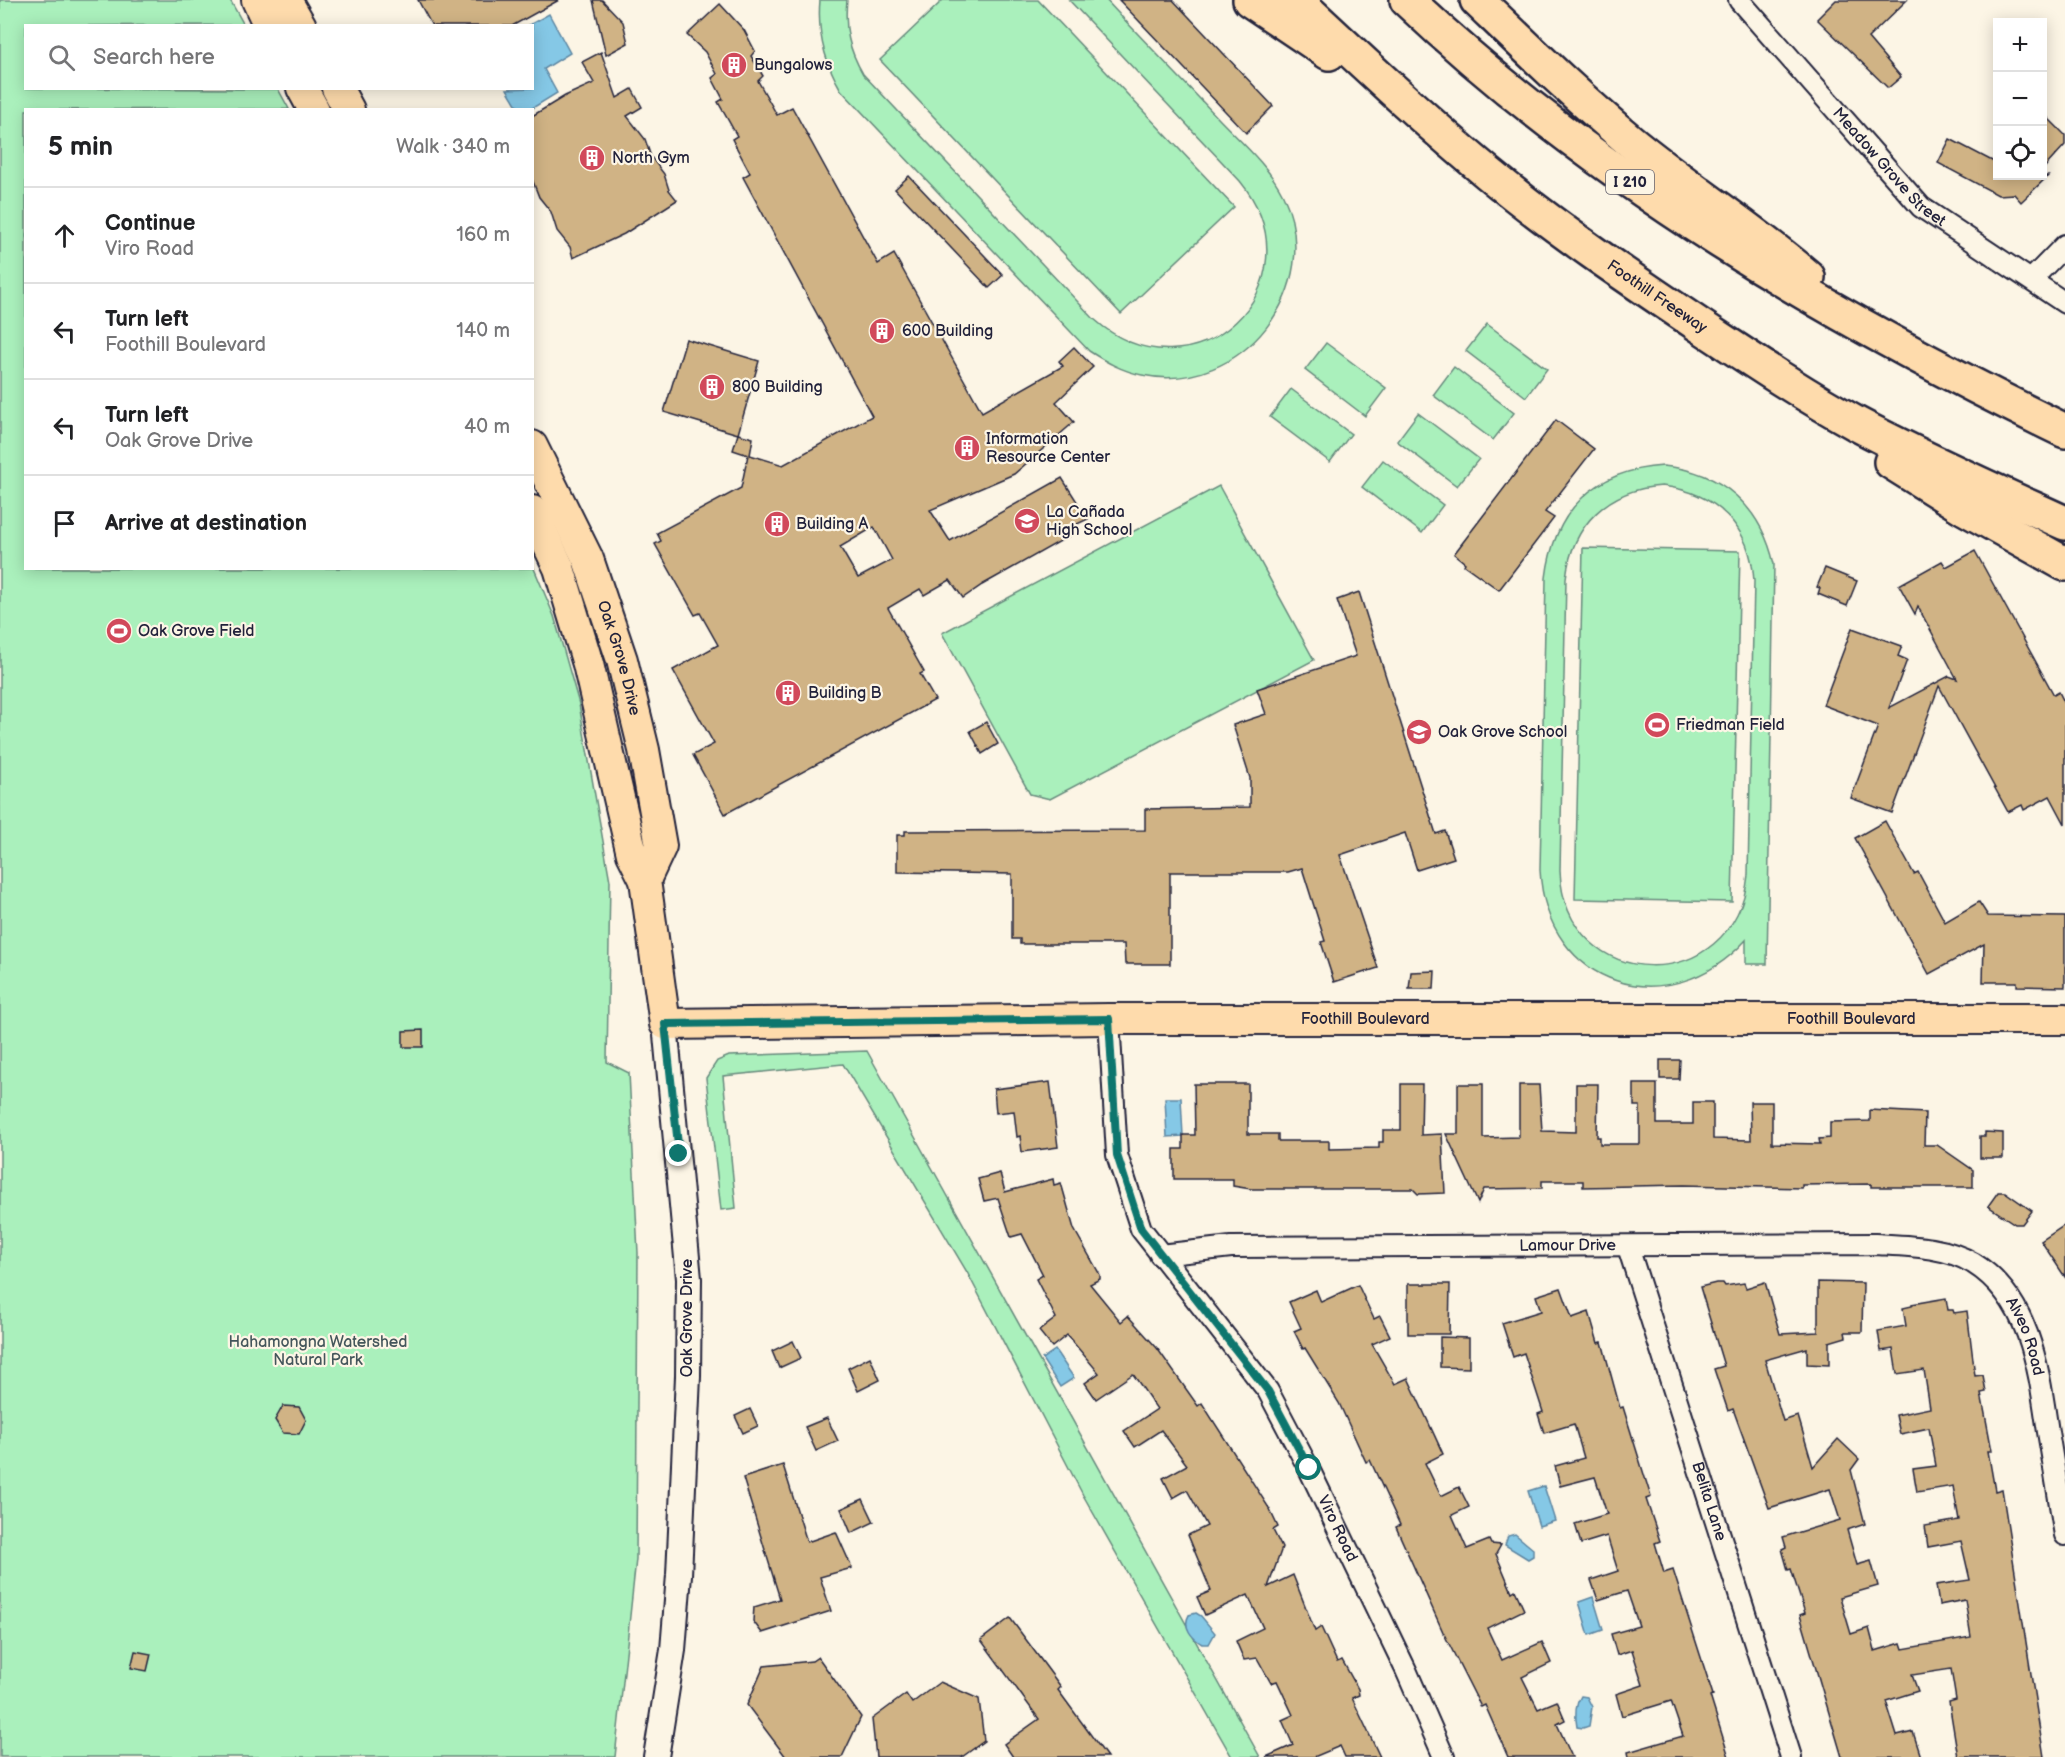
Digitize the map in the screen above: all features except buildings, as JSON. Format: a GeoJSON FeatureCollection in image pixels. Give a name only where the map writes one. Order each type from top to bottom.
{"type":"FeatureCollection","features":[{"type":"Feature","properties":{"kind":"highway"},"geometry":{"type":"LineString","coordinates":[[1250,0],[1408,105]]}},
{"type":"Feature","properties":{"kind":"highway","name":"Foothill Freeway"},"geometry":{"type":"LineString","coordinates":[[1296,0],[1408,105],[1490,175],[1575,240],[1747,357],[1855,423],[1948,470],[2065,523]]}},
{"type":"Feature","properties":{"kind":"highway","name":"I 210"},"geometry":{"type":"LineString","coordinates":[[1407,0],[1456,47],[1548,123],[1722,244],[1875,334],[2065,431]]}},
{"type":"Feature","properties":{"kind":"highway"},"geometry":{"type":"LineString","coordinates":[[1478,0],[1534,55],[1629,140],[1712,205],[1778,251],[1875,334]]}},
{"type":"Feature","properties":{"kind":"highway"},"geometry":{"type":"LineString","coordinates":[[1747,357],[1892,463],[1963,507],[2065,564]]}},
{"type":"Feature","properties":{"kind":"main road"},"geometry":{"type":"LineString","coordinates":[[257,0],[268,24]]}},
{"type":"Feature","properties":{"kind":"main road"},"geometry":{"type":"LineString","coordinates":[[286,0],[300,24]]}},
{"type":"Feature","properties":{"kind":"main road"},"geometry":{"type":"LineString","coordinates":[[303,90],[313,108]]}},
{"type":"Feature","properties":{"kind":"main road"},"geometry":{"type":"LineString","coordinates":[[338,90],[348,108]]}},
{"type":"Feature","properties":{"kind":"main road","name":"Oak Grove Drive"},"geometry":{"type":"LineString","coordinates":[[534,450],[588,559],[622,660],[644,750],[661,846],[645,880]]}},
{"type":"Feature","properties":{"kind":"main road","name":"Oak Grove Drive"},"geometry":{"type":"LineString","coordinates":[[534,515],[559,568],[585,653],[632,854],[645,880],[665,1024]]}},
{"type":"Feature","properties":{"kind":"main road","name":"Foothill Boulevard"},"geometry":{"type":"LineString","coordinates":[[665,1024],[1109,1019],[2065,1019]]}},
{"type":"Feature","properties":{"kind":"street","name":"Meadow Grove Street"},"geometry":{"type":"LineString","coordinates":[[1739,0],[1921,207],[2065,303]]}},
{"type":"Feature","properties":{"kind":"street"},"geometry":{"type":"LineString","coordinates":[[2032,279],[2065,245]]}},
{"type":"Feature","properties":{"kind":"street","name":"Viro Road"},"geometry":{"type":"LineString","coordinates":[[1109,1019],[1117,1155],[1141,1229],[1268,1391],[1309,1468],[1396,1649],[1444,1757]]}},
{"type":"Feature","properties":{"kind":"street","name":"Oak Grove Drive"},"geometry":{"type":"LineString","coordinates":[[656,1757],[673,1650],[679,1565],[689,1279],[665,1024]]}},
{"type":"Feature","properties":{"kind":"street","name":"Lamour Drive"},"geometry":{"type":"LineString","coordinates":[[1160,1255],[1231,1246],[1914,1246],[1946,1251],[1972,1263]]}},
{"type":"Feature","properties":{"kind":"street","name":"Belita Lane"},"geometry":{"type":"LineString","coordinates":[[1628,1246],[1791,1757]]}},
{"type":"Feature","properties":{"kind":"street","name":"Alveo Road"},"geometry":{"type":"LineString","coordinates":[[1972,1263],[2001,1288],[2014,1305],[2027,1332],[2039,1372],[2065,1535]]}},
{"type":"Feature","properties":{"kind":"green space","name":"Hahamongna Watershed Natural Park"},"geometry":{"type":"Polygon","coordinates":[[[0,0],[230,0],[243,24],[24,24],[24,90],[279,90],[288,108],[24,108],[24,570],[534,568],[554,616],[579,704],[610,881],[607,1062],[629,1073],[638,1253],[636,1559],[615,1757],[0,1757],[0,0]]]}},
{"type":"Feature","properties":{"kind":"green space"},"geometry":{"type":"Polygon","coordinates":[[[820,0],[847,0],[846,20],[849,38],[854,56],[863,74],[1094,319],[1132,343],[1170,349],[1206,342],[1236,322],[1257,293],[1267,259],[1262,220],[1240,181],[1069,0],[1106,0],[1254,154],[1283,195],[1294,230],[1294,265],[1284,298],[1266,327],[1242,352],[1212,369],[1179,377],[1135,373],[1114,366],[1089,351],[841,90],[830,68],[823,46],[820,0]]]}},
{"type":"Feature","properties":{"kind":"green space"},"geometry":{"type":"Polygon","coordinates":[[[943,0],[1038,0],[1234,207],[1121,314],[880,60],[943,0]]]}},
{"type":"Feature","properties":{"kind":"green space"},"geometry":{"type":"Polygon","coordinates":[[[1487,324],[1547,369],[1526,397],[1466,351],[1487,324]]]}},
{"type":"Feature","properties":{"kind":"green space"},"geometry":{"type":"Polygon","coordinates":[[[1326,343],[1386,388],[1365,416],[1305,370],[1326,343]]]}},
{"type":"Feature","properties":{"kind":"green space"},"geometry":{"type":"Polygon","coordinates":[[[1454,367],[1514,413],[1493,440],[1433,395],[1454,367]]]}},
{"type":"Feature","properties":{"kind":"green space"},"geometry":{"type":"Polygon","coordinates":[[[1291,389],[1351,434],[1330,462],[1270,417],[1291,389]]]}},
{"type":"Feature","properties":{"kind":"green space"},"geometry":{"type":"Polygon","coordinates":[[[1418,413],[1479,459],[1457,486],[1397,441],[1418,413]]]}},
{"type":"Feature","properties":{"kind":"green space"},"geometry":{"type":"Polygon","coordinates":[[[1383,460],[1443,505],[1422,533],[1362,487],[1383,460]]]}},
{"type":"Feature","properties":{"kind":"green space"},"geometry":{"type":"Polygon","coordinates":[[[1663,466],[1684,469],[1721,484],[1749,509],[1768,544],[1774,564],[1767,964],[1746,964],[1746,940],[1715,966],[1682,981],[1649,986],[1616,981],[1588,966],[1564,942],[1547,910],[1540,870],[1546,578],[1551,554],[1558,532],[1582,498],[1598,485],[1639,469],[1663,466]],[[1662,486],[1643,489],[1625,494],[1610,502],[1596,513],[1576,541],[1566,578],[1560,871],[1569,912],[1590,941],[1618,959],[1651,966],[1684,960],[1714,944],[1736,915],[1748,875],[1754,581],[1751,562],[1746,544],[1738,529],[1727,516],[1714,504],[1681,490],[1662,486]]]}},
{"type":"Feature","properties":{"kind":"green space"},"geometry":{"type":"Polygon","coordinates":[[[1219,486],[1314,660],[1050,799],[1030,794],[942,633],[1219,486]]]}},
{"type":"Feature","properties":{"kind":"green space","name":"Friedman Field"},"geometry":{"type":"Polygon","coordinates":[[[1583,548],[1740,551],[1732,902],[1575,899],[1583,548]]]}},
{"type":"Feature","properties":{"kind":"green space"},"geometry":{"type":"Polygon","coordinates":[[[867,1051],[1260,1757],[1232,1757],[1083,1495],[967,1272],[843,1064],[723,1076],[736,1208],[721,1210],[706,1078],[717,1061],[729,1056],[867,1051]]]}},
{"type":"Feature","properties":{"kind":"water"},"geometry":{"type":"Polygon","coordinates":[[[549,14],[570,53],[544,69],[557,93],[533,108],[518,108],[508,90],[534,90],[534,24],[531,24],[549,14]]]}},
{"type":"Feature","properties":{"kind":"water"},"geometry":{"type":"Polygon","coordinates":[[[1165,1098],[1181,1098],[1183,1136],[1167,1137],[1165,1098]]]}},
{"type":"Feature","properties":{"kind":"water"},"geometry":{"type":"Polygon","coordinates":[[[1055,1350],[1074,1378],[1060,1387],[1042,1359],[1055,1350]]]}},
{"type":"Feature","properties":{"kind":"water"},"geometry":{"type":"Polygon","coordinates":[[[1544,1486],[1555,1521],[1539,1526],[1528,1491],[1544,1486]]]}},
{"type":"Feature","properties":{"kind":"water"},"geometry":{"type":"Polygon","coordinates":[[[1515,1534],[1533,1549],[1533,1556],[1528,1559],[1505,1545],[1508,1536],[1515,1534]]]}},
{"type":"Feature","properties":{"kind":"water"},"geometry":{"type":"Polygon","coordinates":[[[1593,1597],[1603,1630],[1589,1635],[1579,1602],[1593,1597]]]}},
{"type":"Feature","properties":{"kind":"water"},"geometry":{"type":"Polygon","coordinates":[[[1196,1613],[1215,1633],[1209,1644],[1198,1642],[1187,1628],[1189,1615],[1196,1613]]]}},
{"type":"Feature","properties":{"kind":"water"},"geometry":{"type":"Polygon","coordinates":[[[1581,1696],[1587,1697],[1592,1707],[1589,1726],[1583,1728],[1577,1727],[1576,1719],[1581,1696]]]}},
{"type":"Feature","properties":{"kind":"place","name":"Bungalows"},"geometry":{"type":"Point","coordinates":[734,65]}},
{"type":"Feature","properties":{"kind":"place","name":"North Gym"},"geometry":{"type":"Point","coordinates":[592,158]}},
{"type":"Feature","properties":{"kind":"place","name":"600 Building"},"geometry":{"type":"Point","coordinates":[882,331]}},
{"type":"Feature","properties":{"kind":"place","name":"800 Building"},"geometry":{"type":"Point","coordinates":[712,387]}},
{"type":"Feature","properties":{"kind":"place","name":"Information Resource Center"},"geometry":{"type":"Point","coordinates":[967,448]}},
{"type":"Feature","properties":{"kind":"place","name":"La Cañada High School"},"geometry":{"type":"Point","coordinates":[1027,521]}},
{"type":"Feature","properties":{"kind":"place","name":"Building A"},"geometry":{"type":"Point","coordinates":[777,524]}},
{"type":"Feature","properties":{"kind":"place","name":"Oak Grove Field"},"geometry":{"type":"Point","coordinates":[119,631]}},
{"type":"Feature","properties":{"kind":"place","name":"Building B"},"geometry":{"type":"Point","coordinates":[788,693]}},
{"type":"Feature","properties":{"kind":"place","name":"Friedman Field"},"geometry":{"type":"Point","coordinates":[1657,725]}},
{"type":"Feature","properties":{"kind":"place","name":"Oak Grove School"},"geometry":{"type":"Point","coordinates":[1419,732]}},
{"type":"Feature","properties":{"kind":"route"},"geometry":{"type":"LineString","coordinates":[[679,1154],[665,1024],[784,1025],[1109,1019],[1112,1107],[1117,1155],[1141,1229],[1268,1391],[1309,1468]]}}]}
